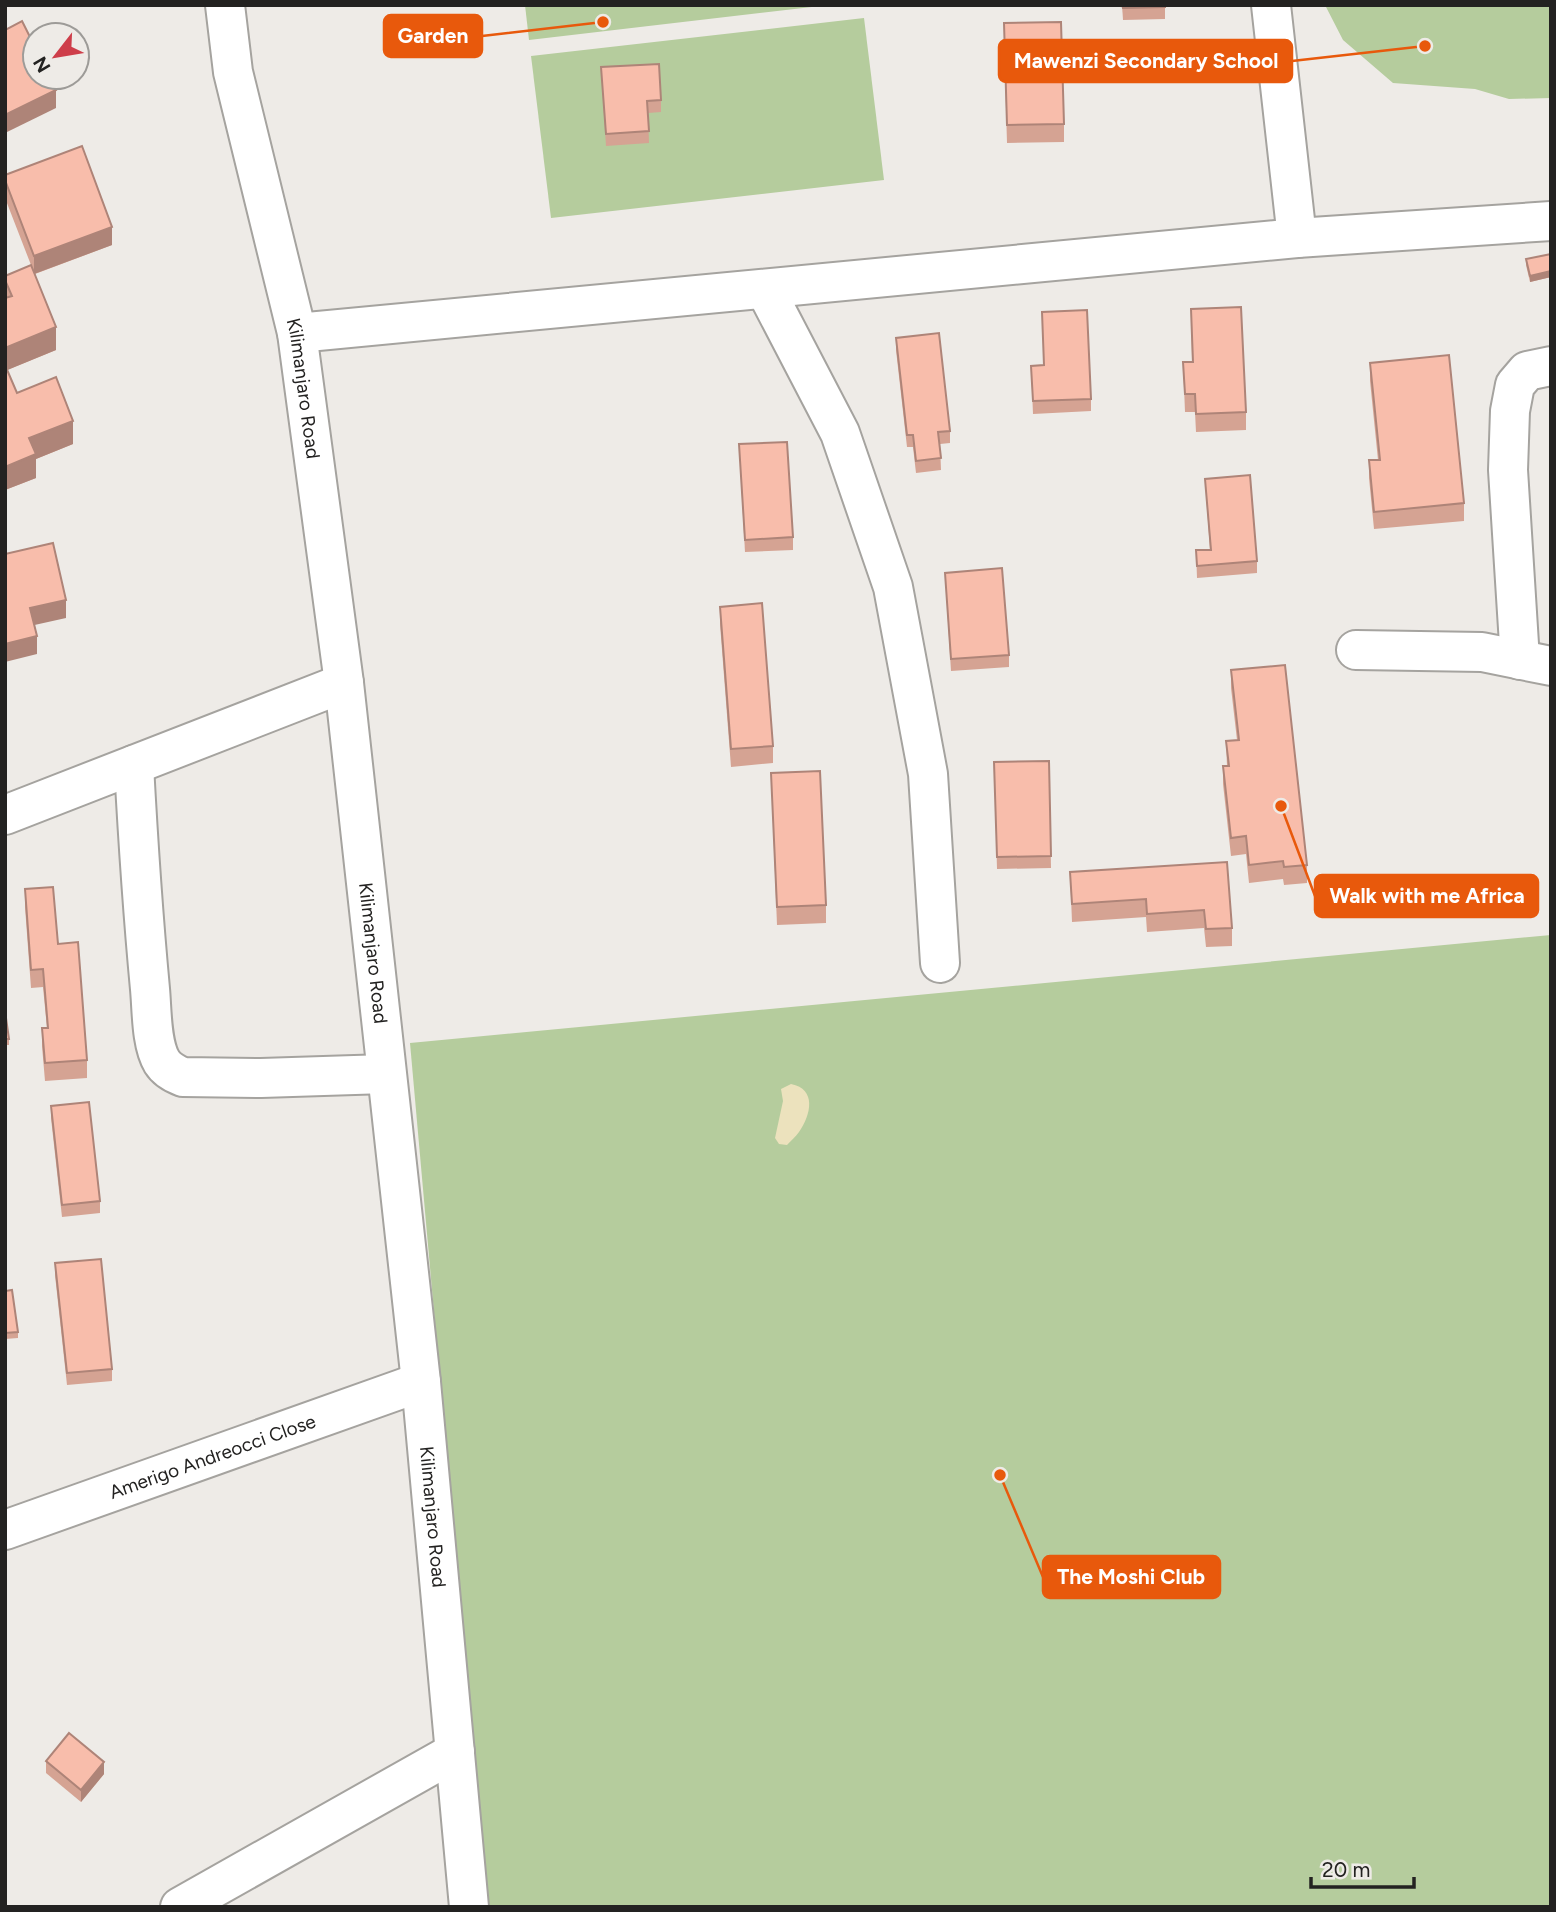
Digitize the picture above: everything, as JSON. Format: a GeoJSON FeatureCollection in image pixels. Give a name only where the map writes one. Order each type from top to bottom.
{"type":"FeatureCollection","features":[{"type":"Feature","properties":{"kind":"street","name":"Kilimanjaro Road"},"geometry":{"type":"LineString","coordinates":[[225,5],[233,72],[297,333],[344,683],[421,1382],[469,1907]]}},
{"type":"Feature","properties":{"kind":"street"},"geometry":{"type":"LineString","coordinates":[[1271,5],[1297,238]]}},
{"type":"Feature","properties":{"kind":"street"},"geometry":{"type":"LineString","coordinates":[[297,333],[1297,238],[1551,221]]}},
{"type":"Feature","properties":{"kind":"street"},"geometry":{"type":"LineString","coordinates":[[765,289],[839,433],[892,587],[928,774],[940,963]]}},
{"type":"Feature","properties":{"kind":"street"},"geometry":{"type":"LineString","coordinates":[[1356,650],[1482,652],[1535,663],[1508,470],[1510,411],[1515,385],[1527,371],[1551,366]]}},
{"type":"Feature","properties":{"kind":"street"},"geometry":{"type":"LineString","coordinates":[[5,815],[344,683]]}},
{"type":"Feature","properties":{"kind":"street"},"geometry":{"type":"LineString","coordinates":[[134,765],[150,982],[156,1046],[162,1064],[183,1077],[261,1078],[386,1074]]}},
{"type":"Feature","properties":{"kind":"street","name":"Amerigo Andreocci Close"},"geometry":{"type":"LineString","coordinates":[[5,1530],[421,1382]]}},
{"type":"Feature","properties":{"kind":"street"},"geometry":{"type":"LineString","coordinates":[[180,1907],[455,1752]]}},
{"type":"Feature","properties":{"kind":"green space"},"geometry":{"type":"Polygon","coordinates":[[[525,5],[829,5],[529,40],[525,5]]]}},
{"type":"Feature","properties":{"kind":"green space"},"geometry":{"type":"Polygon","coordinates":[[[1325,5],[1551,5],[1551,98],[1509,99],[1475,89],[1393,83],[1343,40],[1325,5]]]}},
{"type":"Feature","properties":{"kind":"green space"},"geometry":{"type":"Polygon","coordinates":[[[864,18],[884,180],[551,218],[531,56],[864,18]]]}},
{"type":"Feature","properties":{"kind":"green space"},"geometry":{"type":"Polygon","coordinates":[[[1551,935],[1551,1907],[487,1907],[410,1043],[1551,935]]]}},
{"type":"Feature","properties":{"kind":"sand"},"geometry":{"type":"Polygon","coordinates":[[[791,1084],[805,1091],[809,1111],[803,1125],[787,1145],[779,1144],[775,1138],[783,1101],[781,1089],[791,1084]]]}},
{"type":"Feature","properties":{"kind":"building"},"geometry":{"type":"Polygon","coordinates":[[[1122,5],[1165,5],[1165,7],[1123,8],[1122,5]]]}},
{"type":"Feature","properties":{"kind":"building"},"geometry":{"type":"Polygon","coordinates":[[[21,22],[21,91],[54,91],[5,115],[5,30],[21,22]]]}},
{"type":"Feature","properties":{"kind":"building"},"geometry":{"type":"Polygon","coordinates":[[[1061,22],[1064,124],[1007,125],[1004,23],[1061,22]]]}},
{"type":"Feature","properties":{"kind":"building"},"geometry":{"type":"Polygon","coordinates":[[[659,64],[661,100],[647,101],[649,131],[606,134],[601,67],[659,64]]]}},
{"type":"Feature","properties":{"kind":"building"},"geometry":{"type":"Polygon","coordinates":[[[82,146],[112,227],[34,256],[5,175],[82,146]]]}},
{"type":"Feature","properties":{"kind":"building"},"geometry":{"type":"Polygon","coordinates":[[[1551,254],[1551,271],[1530,276],[1526,259],[1551,254]]]}},
{"type":"Feature","properties":{"kind":"building"},"geometry":{"type":"Polygon","coordinates":[[[31,265],[56,327],[5,348],[5,298],[12,296],[5,276],[31,265]]]}},
{"type":"Feature","properties":{"kind":"building"},"geometry":{"type":"Polygon","coordinates":[[[1241,307],[1246,412],[1196,414],[1195,394],[1185,394],[1183,362],[1193,362],[1191,309],[1241,307]]]}},
{"type":"Feature","properties":{"kind":"building"},"geometry":{"type":"Polygon","coordinates":[[[1087,310],[1091,399],[1033,401],[1031,366],[1044,365],[1042,312],[1087,310]]]}},
{"type":"Feature","properties":{"kind":"building"},"geometry":{"type":"Polygon","coordinates":[[[939,333],[950,431],[938,432],[941,458],[916,461],[913,435],[907,435],[896,338],[939,333]]]}},
{"type":"Feature","properties":{"kind":"building"},"geometry":{"type":"Polygon","coordinates":[[[1449,355],[1464,503],[1374,512],[1369,460],[1380,460],[1370,363],[1449,355]]]}},
{"type":"Feature","properties":{"kind":"building"},"geometry":{"type":"Polygon","coordinates":[[[5,365],[17,393],[56,377],[73,421],[29,438],[36,454],[5,467],[5,365]]]}},
{"type":"Feature","properties":{"kind":"building"},"geometry":{"type":"Polygon","coordinates":[[[787,442],[793,537],[745,540],[739,444],[787,442]]]}},
{"type":"Feature","properties":{"kind":"building"},"geometry":{"type":"Polygon","coordinates":[[[1250,475],[1257,561],[1197,566],[1196,550],[1211,550],[1205,479],[1250,475]]]}},
{"type":"Feature","properties":{"kind":"building"},"geometry":{"type":"Polygon","coordinates":[[[53,543],[66,600],[30,608],[37,636],[5,644],[5,554],[53,543]]]}},
{"type":"Feature","properties":{"kind":"building"},"geometry":{"type":"Polygon","coordinates":[[[1002,568],[1009,655],[951,659],[945,573],[1002,568]]]}},
{"type":"Feature","properties":{"kind":"building"},"geometry":{"type":"Polygon","coordinates":[[[762,603],[773,746],[731,749],[720,607],[762,603]]]}},
{"type":"Feature","properties":{"kind":"building"},"geometry":{"type":"Polygon","coordinates":[[[1285,665],[1307,865],[1284,867],[1283,861],[1249,865],[1246,836],[1231,838],[1223,766],[1229,766],[1226,741],[1239,740],[1231,670],[1285,665]]]}},
{"type":"Feature","properties":{"kind":"building"},"geometry":{"type":"Polygon","coordinates":[[[1049,761],[1051,856],[997,857],[994,762],[1049,761]]]}},
{"type":"Feature","properties":{"kind":"building"},"geometry":{"type":"Polygon","coordinates":[[[820,771],[826,905],[777,907],[771,773],[820,771]]]}},
{"type":"Feature","properties":{"kind":"building"},"geometry":{"type":"Polygon","coordinates":[[[1227,862],[1232,928],[1206,929],[1204,910],[1147,914],[1146,899],[1072,904],[1070,872],[1227,862]]]}},
{"type":"Feature","properties":{"kind":"building"},"geometry":{"type":"Polygon","coordinates":[[[53,887],[58,944],[78,942],[87,1060],[45,1063],[42,1028],[48,1028],[43,969],[31,970],[25,889],[53,887]]]}},
{"type":"Feature","properties":{"kind":"building"},"geometry":{"type":"Polygon","coordinates":[[[5,1011],[9,1039],[5,1039],[5,1011]]]}},
{"type":"Feature","properties":{"kind":"building"},"geometry":{"type":"Polygon","coordinates":[[[89,1102],[100,1201],[62,1205],[51,1106],[89,1102]]]}},
{"type":"Feature","properties":{"kind":"building"},"geometry":{"type":"Polygon","coordinates":[[[101,1259],[112,1369],[67,1373],[55,1263],[101,1259]]]}},
{"type":"Feature","properties":{"kind":"building"},"geometry":{"type":"Polygon","coordinates":[[[12,1290],[18,1332],[5,1333],[5,1291],[12,1290]]]}},
{"type":"Feature","properties":{"kind":"building"},"geometry":{"type":"Polygon","coordinates":[[[69,1733],[104,1762],[81,1790],[46,1761],[69,1733]]]}},
{"type":"Feature","properties":{"kind":"place","name":"Garden"},"geometry":{"type":"Point","coordinates":[603,22]}},
{"type":"Feature","properties":{"kind":"place","name":"Mawenzi Secondary School"},"geometry":{"type":"Point","coordinates":[1425,46]}},
{"type":"Feature","properties":{"kind":"place","name":"Walk with me Africa"},"geometry":{"type":"Point","coordinates":[1281,806]}},
{"type":"Feature","properties":{"kind":"place","name":"The Moshi Club"},"geometry":{"type":"Point","coordinates":[1000,1475]}}]}
